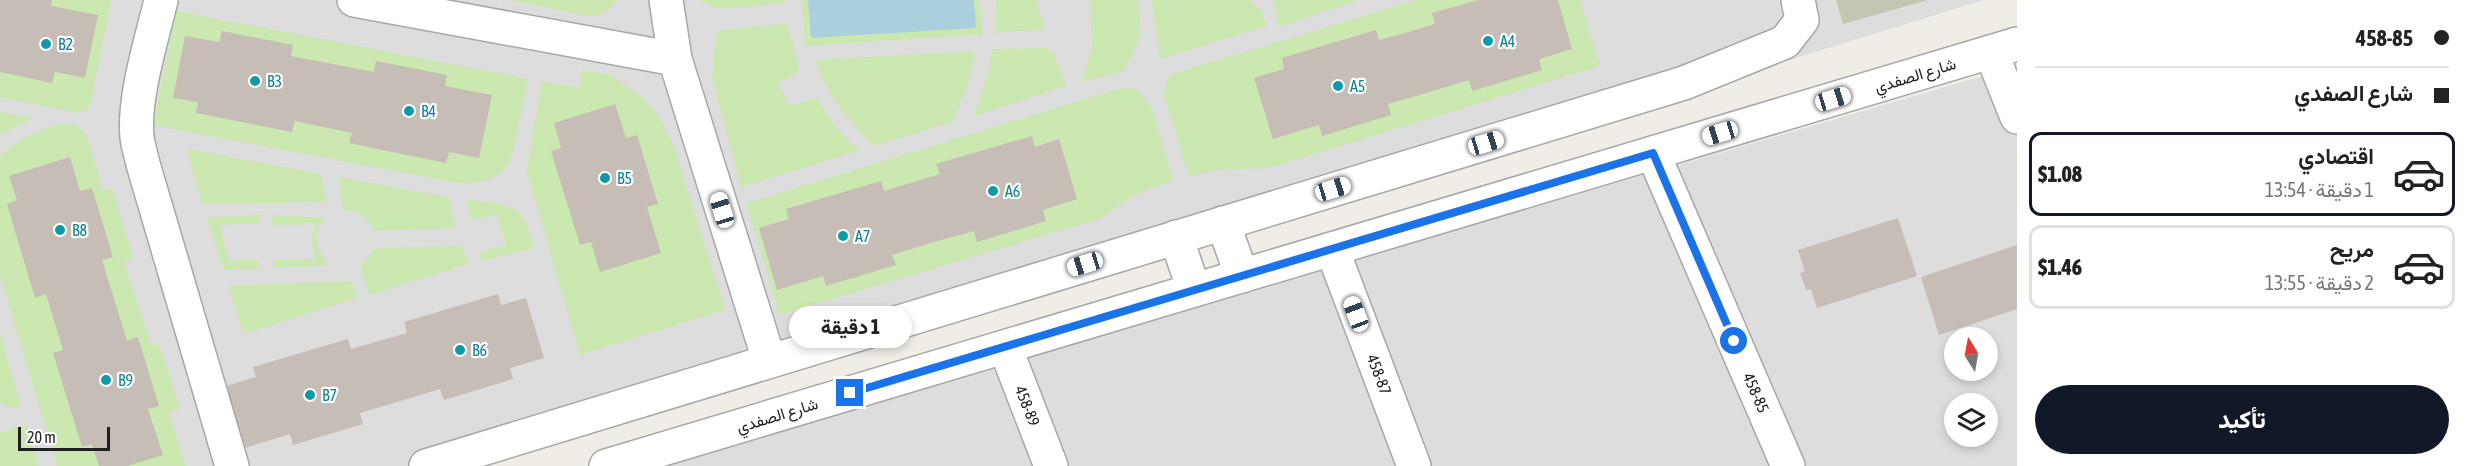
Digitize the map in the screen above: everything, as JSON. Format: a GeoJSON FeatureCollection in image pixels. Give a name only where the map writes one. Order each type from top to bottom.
{"type":"FeatureCollection","features":[{"type":"Feature","properties":{"kind":"street"},"geometry":{"type":"LineString","coordinates":[[161,0],[144,73],[137,113],[137,136],[142,164],[232,466]]}},
{"type":"Feature","properties":{"kind":"street"},"geometry":{"type":"LineString","coordinates":[[354,0],[675,59]]}},
{"type":"Feature","properties":{"kind":"street"},"geometry":{"type":"LineString","coordinates":[[666,0],[675,59],[769,360]]}},
{"type":"Feature","properties":{"kind":"street"},"geometry":{"type":"LineString","coordinates":[[426,466],[1684,83],[1785,42],[1802,20],[1798,0]]}},
{"type":"Feature","properties":{"kind":"street"},"geometry":{"type":"LineString","coordinates":[[2004,48],[2017,117]]}},
{"type":"Feature","properties":{"kind":"street","name":"شارع الصفدي"},"geometry":{"type":"LineString","coordinates":[[606,466],[2004,48]]}},
{"type":"Feature","properties":{"kind":"street","name":"458-85"},"geometry":{"type":"LineString","coordinates":[[1653,153],[1788,466]]}},
{"type":"Feature","properties":{"kind":"street"},"geometry":{"type":"LineString","coordinates":[[1223,223],[1242,276]]}},
{"type":"Feature","properties":{"kind":"street"},"geometry":{"type":"LineString","coordinates":[[1176,237],[1194,290]]}},
{"type":"Feature","properties":{"kind":"street","name":"458-87"},"geometry":{"type":"LineString","coordinates":[[1332,249],[1414,466]]}},
{"type":"Feature","properties":{"kind":"street","name":"458-89"},"geometry":{"type":"LineString","coordinates":[[1005,346],[1051,466]]}},
{"type":"Feature","properties":{"kind":"shaded area"},"geometry":{"type":"Polygon","coordinates":[[[0,0],[1984,0],[472,466],[0,466],[0,0]]]}},
{"type":"Feature","properties":{"kind":"shaded area"},"geometry":{"type":"Polygon","coordinates":[[[1836,0],[1928,0],[1843,24],[1836,0]]]}},
{"type":"Feature","properties":{"kind":"shaded area"},"geometry":{"type":"Polygon","coordinates":[[[2017,66],[2017,466],[649,466],[2017,66]]]}},
{"type":"Feature","properties":{"kind":"green space","name":"B2"},"geometry":{"type":"Polygon","coordinates":[[[0,0],[111,0],[91,102],[87,110],[79,113],[0,97],[0,0]]]}},
{"type":"Feature","properties":{"kind":"green space"},"geometry":{"type":"Polygon","coordinates":[[[511,0],[618,0],[605,13],[593,17],[511,0]]]}},
{"type":"Feature","properties":{"kind":"green space"},"geometry":{"type":"Polygon","coordinates":[[[699,0],[785,0],[785,3],[718,9],[699,0]]]}},
{"type":"Feature","properties":{"kind":"green space"},"geometry":{"type":"Polygon","coordinates":[[[802,0],[980,0],[983,34],[805,46],[802,0]]]}},
{"type":"Feature","properties":{"kind":"green space"},"geometry":{"type":"Polygon","coordinates":[[[996,0],[1036,0],[1045,29],[995,33],[996,0]]]}},
{"type":"Feature","properties":{"kind":"green space"},"geometry":{"type":"Polygon","coordinates":[[[1090,0],[1138,0],[1140,29],[1133,54],[1122,72],[1082,82],[1092,46],[1090,0]]]}},
{"type":"Feature","properties":{"kind":"green space"},"geometry":{"type":"Polygon","coordinates":[[[1152,0],[1249,0],[1262,12],[1267,26],[1160,59],[1152,0]]]}},
{"type":"Feature","properties":{"kind":"green space"},"geometry":{"type":"Polygon","coordinates":[[[1274,0],[1359,0],[1279,27],[1274,0]]]}},
{"type":"Feature","properties":{"kind":"green space"},"geometry":{"type":"Polygon","coordinates":[[[1417,0],[1580,0],[1600,66],[1269,168],[1218,170],[1189,176],[1164,95],[1169,75],[1417,0]]]}},
{"type":"Feature","properties":{"kind":"green space"},"geometry":{"type":"Polygon","coordinates":[[[176,11],[528,79],[510,161],[502,171],[491,178],[479,182],[459,183],[153,125],[176,11]]]}},
{"type":"Feature","properties":{"kind":"green space"},"geometry":{"type":"Polygon","coordinates":[[[787,24],[800,71],[779,83],[789,106],[817,98],[835,127],[859,151],[741,187],[712,76],[717,31],[787,24]]]}},
{"type":"Feature","properties":{"kind":"green space"},"geometry":{"type":"Polygon","coordinates":[[[1046,48],[1053,52],[1066,86],[974,116],[989,71],[992,49],[1046,48]]]}},
{"type":"Feature","properties":{"kind":"green space"},"geometry":{"type":"Polygon","coordinates":[[[975,51],[972,70],[952,122],[874,146],[832,96],[816,60],[975,51]]]}},
{"type":"Feature","properties":{"kind":"green space"},"geometry":{"type":"Polygon","coordinates":[[[582,70],[609,75],[640,95],[659,117],[674,147],[725,310],[580,355],[527,171],[542,81],[580,88],[582,70]]]}},
{"type":"Feature","properties":{"kind":"green space"},"geometry":{"type":"Polygon","coordinates":[[[1129,88],[1140,93],[1152,108],[1173,180],[1128,198],[1102,218],[779,315],[747,203],[1115,90],[1129,88]]]}},
{"type":"Feature","properties":{"kind":"green space"},"geometry":{"type":"Polygon","coordinates":[[[0,112],[33,118],[0,135],[0,112]]]}},
{"type":"Feature","properties":{"kind":"green space"},"geometry":{"type":"Polygon","coordinates":[[[60,124],[74,125],[83,131],[90,147],[102,191],[112,188],[133,258],[124,262],[151,345],[159,344],[180,409],[169,413],[185,466],[57,466],[0,275],[0,156],[28,137],[60,124]]]}},
{"type":"Feature","properties":{"kind":"green space"},"geometry":{"type":"Polygon","coordinates":[[[187,149],[320,174],[327,202],[202,204],[187,149]]]}},
{"type":"Feature","properties":{"kind":"green space"},"geometry":{"type":"Polygon","coordinates":[[[338,177],[448,197],[456,228],[375,231],[362,216],[344,210],[338,177]]]}},
{"type":"Feature","properties":{"kind":"green space"},"geometry":{"type":"Polygon","coordinates":[[[467,200],[496,204],[518,212],[526,223],[534,248],[482,261],[479,253],[506,245],[497,215],[471,220],[467,200]]]}},
{"type":"Feature","properties":{"kind":"green space"},"geometry":{"type":"Polygon","coordinates":[[[260,215],[261,223],[220,225],[228,260],[258,260],[258,269],[224,270],[207,218],[260,215]]]}},
{"type":"Feature","properties":{"kind":"green space"},"geometry":{"type":"Polygon","coordinates":[[[272,215],[326,218],[318,230],[317,242],[322,255],[330,265],[274,268],[274,260],[316,259],[311,240],[315,224],[273,225],[272,215]]]}},
{"type":"Feature","properties":{"kind":"green space"},"geometry":{"type":"Polygon","coordinates":[[[462,246],[469,264],[369,295],[360,266],[375,248],[462,246]]]}},
{"type":"Feature","properties":{"kind":"green space"},"geometry":{"type":"Polygon","coordinates":[[[352,281],[357,298],[244,334],[228,286],[352,281]]]}},
{"type":"Feature","properties":{"kind":"green space"},"geometry":{"type":"Polygon","coordinates":[[[0,334],[21,407],[11,408],[0,403],[0,334]]]}},
{"type":"Feature","properties":{"kind":"green space"},"geometry":{"type":"Polygon","coordinates":[[[27,425],[38,466],[0,466],[0,433],[27,425]]]}},
{"type":"Feature","properties":{"kind":"water"},"geometry":{"type":"Polygon","coordinates":[[[808,0],[974,0],[976,28],[811,38],[808,0]]]}},
{"type":"Feature","properties":{"kind":"building","name":"B2"},"geometry":{"type":"Polygon","coordinates":[[[0,0],[52,0],[51,6],[98,15],[85,78],[55,72],[52,83],[0,72],[0,0]]]}},
{"type":"Feature","properties":{"kind":"building"},"geometry":{"type":"Polygon","coordinates":[[[1478,0],[1558,0],[1572,49],[1539,59],[1542,70],[1472,91],[1469,80],[1388,104],[1391,115],[1322,136],[1319,125],[1273,139],[1254,78],[1284,69],[1282,58],[1376,30],[1379,40],[1405,33],[1435,24],[1432,13],[1478,0]]]}},
{"type":"Feature","properties":{"kind":"building"},"geometry":{"type":"Polygon","coordinates":[[[222,31],[293,45],[291,56],[374,72],[376,61],[447,75],[445,86],[492,95],[479,158],[449,152],[446,163],[349,143],[352,133],[295,121],[292,132],[196,113],[198,102],[173,98],[185,36],[219,42],[222,31]]]}},
{"type":"Feature","properties":{"kind":"building","name":"B5"},"geometry":{"type":"Polygon","coordinates":[[[615,104],[626,138],[637,135],[658,204],[647,207],[661,253],[600,272],[591,242],[580,245],[551,151],[561,148],[554,123],[615,104]]]}},
{"type":"Feature","properties":{"kind":"building"},"geometry":{"type":"Polygon","coordinates":[[[1032,136],[1035,147],[1059,139],[1077,199],[1043,210],[1046,221],[977,242],[974,231],[927,244],[892,255],[896,265],[826,286],[823,276],[777,290],[759,228],[789,219],[786,209],[881,181],[884,191],[940,174],[936,164],[1032,136]]]}},
{"type":"Feature","properties":{"kind":"building"},"geometry":{"type":"Polygon","coordinates":[[[70,157],[80,191],[92,188],[113,257],[102,260],[127,341],[138,337],[159,406],[148,409],[163,455],[127,466],[99,466],[92,444],[82,447],[53,353],[63,350],[46,294],[35,298],[7,204],[17,200],[9,176],[70,157]]]}},
{"type":"Feature","properties":{"kind":"building"},"geometry":{"type":"Polygon","coordinates":[[[1898,218],[1917,276],[1817,308],[1811,289],[1806,290],[1800,273],[1805,271],[1798,250],[1898,218]]]}},
{"type":"Feature","properties":{"kind":"building"},"geometry":{"type":"Polygon","coordinates":[[[2017,245],[2017,309],[1963,327],[1944,327],[1944,333],[1939,335],[1921,277],[2017,245]]]}},
{"type":"Feature","properties":{"kind":"building"},"geometry":{"type":"Polygon","coordinates":[[[498,294],[501,305],[526,298],[544,358],[510,368],[513,379],[444,400],[440,389],[360,413],[363,424],[293,445],[290,434],[244,448],[226,386],[256,377],[253,367],[348,339],[351,349],[407,333],[404,322],[498,294]]]}},
{"type":"Feature","properties":{"kind":"place","name":"A4"},"geometry":{"type":"Point","coordinates":[1488,41]}},
{"type":"Feature","properties":{"kind":"place","name":"B2"},"geometry":{"type":"Point","coordinates":[46,44]}},
{"type":"Feature","properties":{"kind":"place","name":"B3"},"geometry":{"type":"Point","coordinates":[255,81]}},
{"type":"Feature","properties":{"kind":"place","name":"A5"},"geometry":{"type":"Point","coordinates":[1338,86]}},
{"type":"Feature","properties":{"kind":"place","name":"B4"},"geometry":{"type":"Point","coordinates":[409,111]}},
{"type":"Feature","properties":{"kind":"place","name":"B5"},"geometry":{"type":"Point","coordinates":[605,178]}},
{"type":"Feature","properties":{"kind":"place","name":"A6"},"geometry":{"type":"Point","coordinates":[993,191]}},
{"type":"Feature","properties":{"kind":"place","name":"B8"},"geometry":{"type":"Point","coordinates":[60,230]}},
{"type":"Feature","properties":{"kind":"place","name":"A7"},"geometry":{"type":"Point","coordinates":[843,236]}},
{"type":"Feature","properties":{"kind":"place","name":"B6"},"geometry":{"type":"Point","coordinates":[460,350]}},
{"type":"Feature","properties":{"kind":"place","name":"B9"},"geometry":{"type":"Point","coordinates":[106,380]}},
{"type":"Feature","properties":{"kind":"place","name":"B7"},"geometry":{"type":"Point","coordinates":[310,395]}},
{"type":"Feature","properties":{"kind":"route"},"geometry":{"type":"LineString","coordinates":[[850,393],[1653,153],[1734,341]]}}]}
